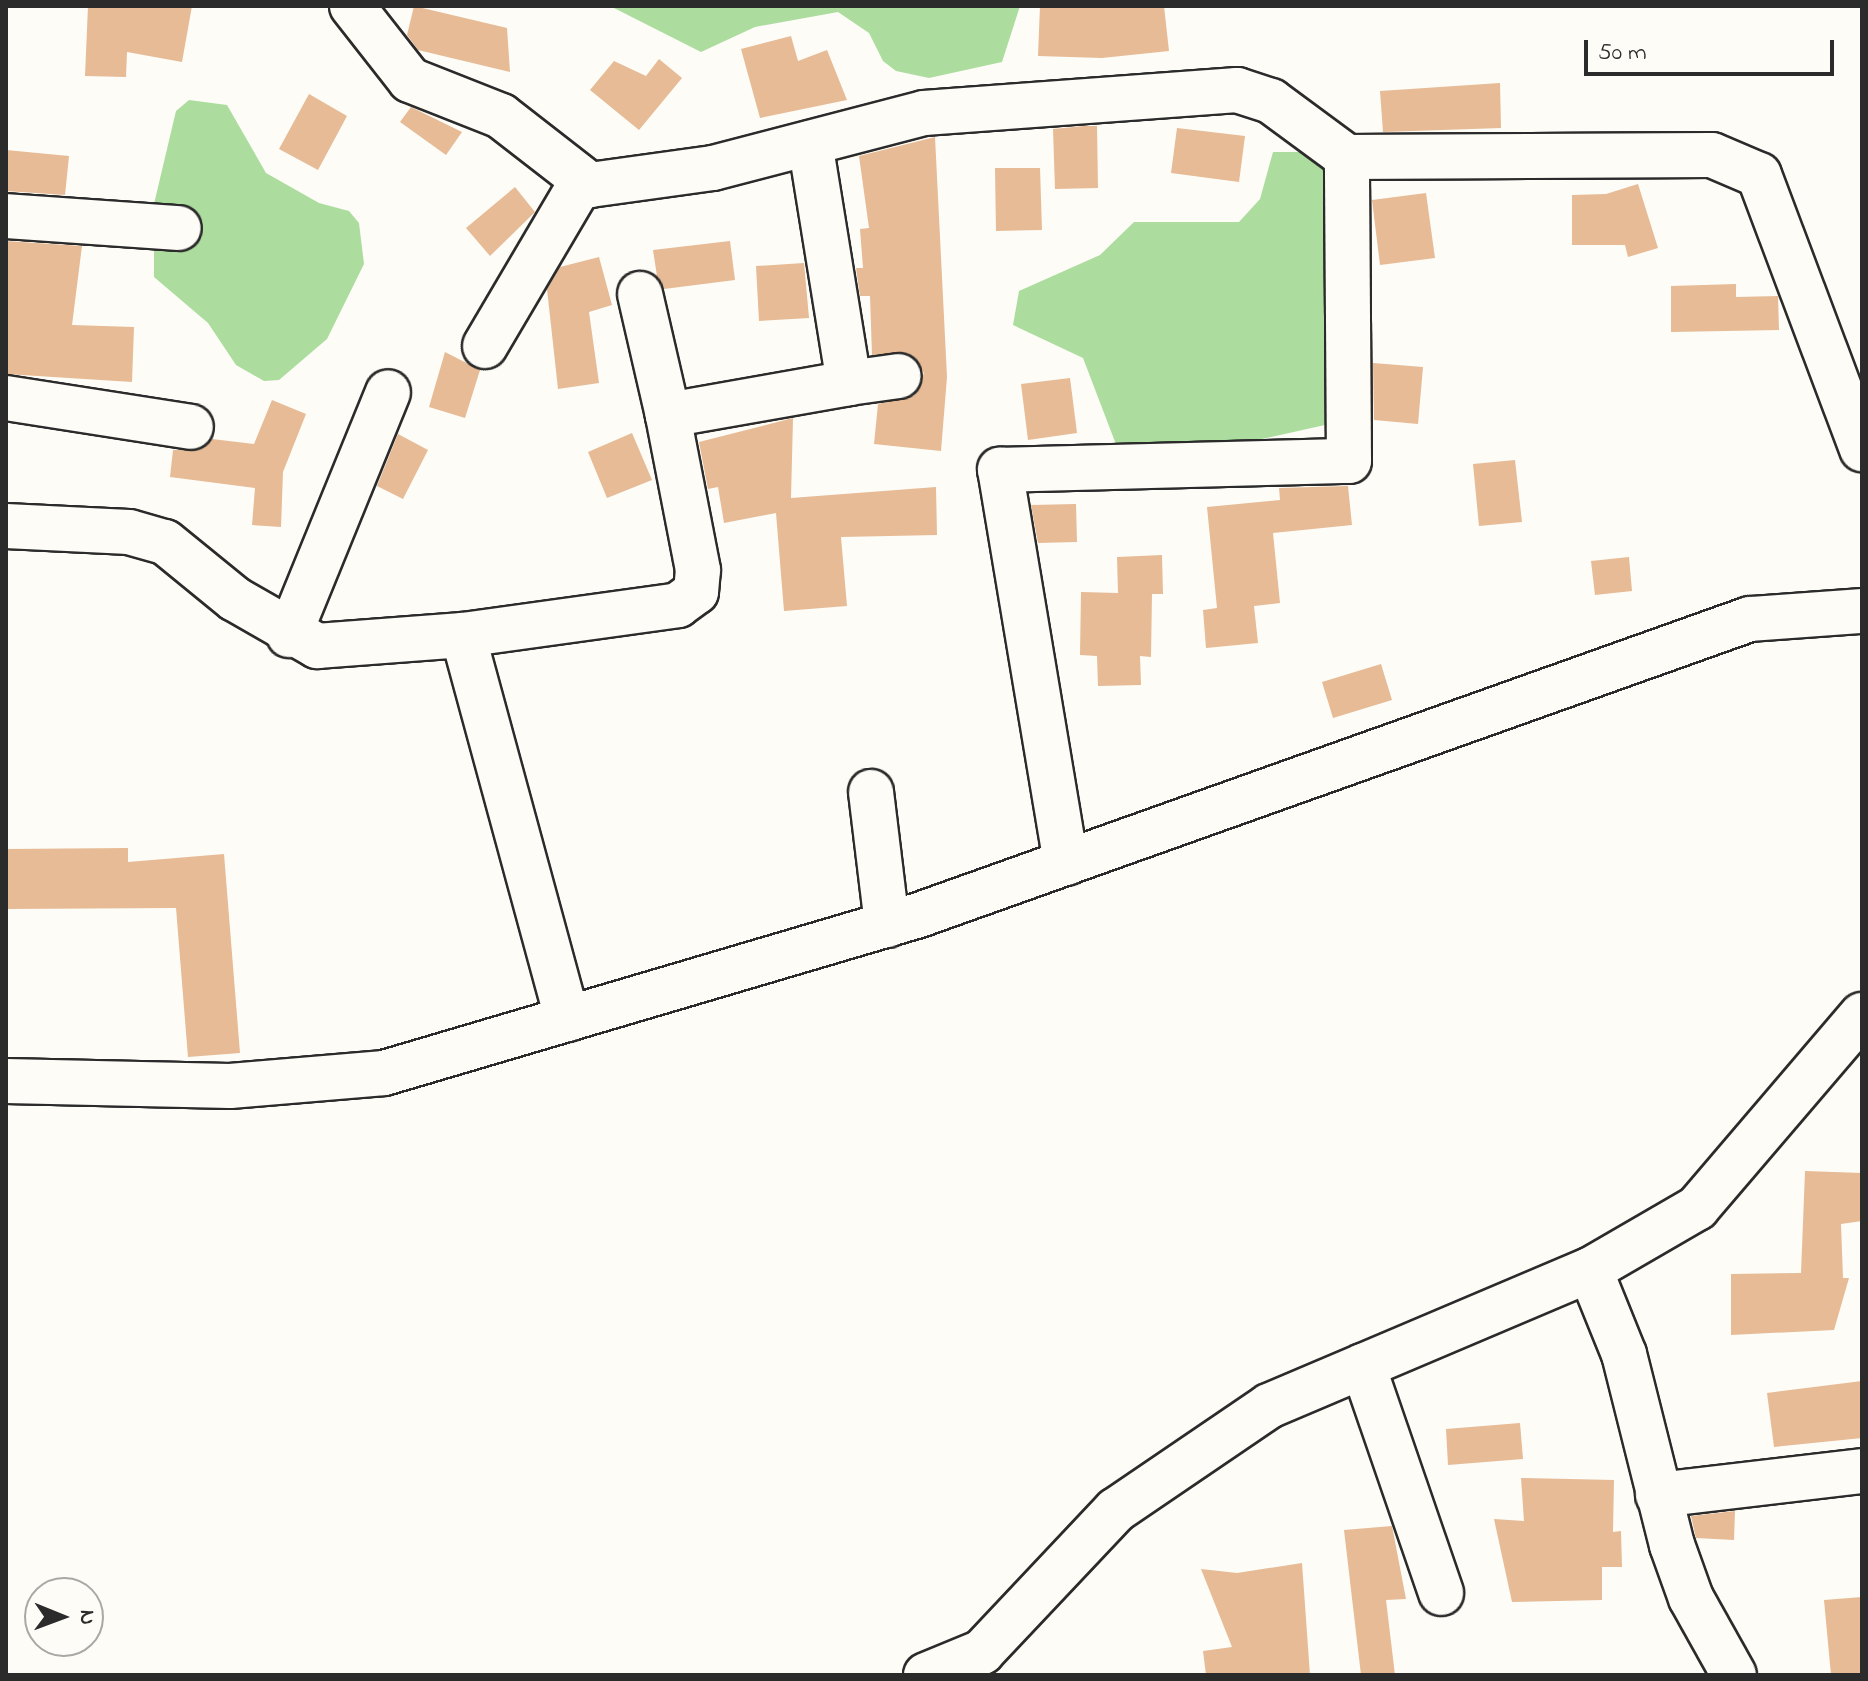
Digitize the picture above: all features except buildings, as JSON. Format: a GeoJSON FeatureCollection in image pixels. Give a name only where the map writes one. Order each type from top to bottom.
{"type":"FeatureCollection","features":[{"type":"Feature","properties":{"kind":"street"},"geometry":{"type":"LineString","coordinates":[[361,10],[410,80],[501,116],[581,183],[713,168],[924,113],[1237,90],[1271,101],[1347,157],[1712,155],[1759,175],[1862,449]]}},
{"type":"Feature","properties":{"kind":"street"},"geometry":{"type":"LineString","coordinates":[[810,143],[849,383]]}},
{"type":"Feature","properties":{"kind":"street"},"geometry":{"type":"LineString","coordinates":[[1066,863],[1000,470],[1349,461],[1347,157]]}},
{"type":"Feature","properties":{"kind":"street"},"geometry":{"type":"LineString","coordinates":[[485,346],[581,183]]}},
{"type":"Feature","properties":{"kind":"street"},"geometry":{"type":"LineString","coordinates":[[6,216],[179,228]]}},
{"type":"Feature","properties":{"kind":"street"},"geometry":{"type":"LineString","coordinates":[[6,526],[129,532],[165,542],[289,635],[317,646],[463,635],[678,605],[696,592],[698,570],[668,415],[640,294]]}},
{"type":"Feature","properties":{"kind":"street"},"geometry":{"type":"LineString","coordinates":[[668,415],[899,376]]}},
{"type":"Feature","properties":{"kind":"street"},"geometry":{"type":"LineString","coordinates":[[289,635],[388,392]]}},
{"type":"Feature","properties":{"kind":"street"},"geometry":{"type":"LineString","coordinates":[[6,398],[191,427]]}},
{"type":"Feature","properties":{"kind":"street"},"geometry":{"type":"LineString","coordinates":[[6,1081],[305,1083],[384,1073],[887,925],[1750,619],[1862,611]]}},
{"type":"Feature","properties":{"kind":"street"},"geometry":{"type":"LineString","coordinates":[[463,635],[567,1019]]}},
{"type":"Feature","properties":{"kind":"street"},"geometry":{"type":"LineString","coordinates":[[871,792],[887,925]]}},
{"type":"Feature","properties":{"kind":"street"},"geometry":{"type":"LineString","coordinates":[[926,1675],[982,1652],[1116,1510],[1269,1406],[1590,1270],[1697,1208],[1862,1015]]}},
{"type":"Feature","properties":{"kind":"street"},"geometry":{"type":"LineString","coordinates":[[1590,1270],[1624,1354],[1658,1495],[1691,1598],[1734,1675]]}},
{"type":"Feature","properties":{"kind":"street"},"geometry":{"type":"LineString","coordinates":[[1363,1366],[1441,1593]]}},
{"type":"Feature","properties":{"kind":"street"},"geometry":{"type":"LineString","coordinates":[[1658,1495],[1862,1471]]}},
{"type":"Feature","properties":{"kind":"green space"},"geometry":{"type":"Polygon","coordinates":[[[610,6],[1020,6],[1002,62],[929,78],[896,71],[883,61],[869,33],[838,12],[755,27],[701,52],[610,6]]]}},
{"type":"Feature","properties":{"kind":"green space"},"geometry":{"type":"Polygon","coordinates":[[[189,100],[227,105],[266,173],[319,203],[349,211],[359,223],[364,264],[327,339],[279,380],[264,381],[236,365],[208,323],[154,277],[154,204],[176,111],[189,100]]]}},
{"type":"Feature","properties":{"kind":"green space"},"geometry":{"type":"Polygon","coordinates":[[[1273,152],[1303,152],[1326,170],[1334,423],[1176,458],[1117,447],[1083,358],[1013,325],[1019,291],[1100,255],[1134,222],[1239,222],[1260,199],[1273,152]]]}}]}
